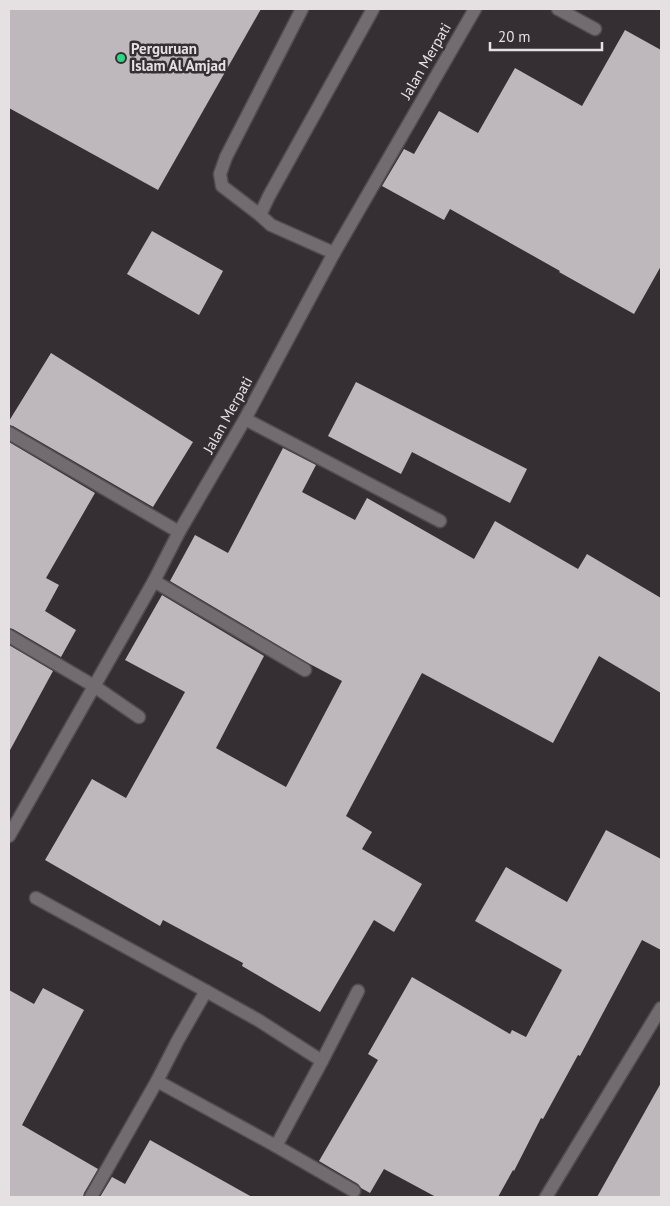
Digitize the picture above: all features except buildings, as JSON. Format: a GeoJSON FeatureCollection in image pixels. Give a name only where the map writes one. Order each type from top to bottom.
{"type":"FeatureCollection","features":[{"type":"Feature","properties":{"kind":"street"},"geometry":{"type":"LineString","coordinates":[[302,9],[226,157],[220,174],[222,186],[270,225],[334,253]]}},
{"type":"Feature","properties":{"kind":"street"},"geometry":{"type":"LineString","coordinates":[[260,216],[268,196],[373,9]]}},
{"type":"Feature","properties":{"kind":"street","name":"Jalan Merpati"},"geometry":{"type":"LineString","coordinates":[[9,836],[154,581],[179,532],[245,419],[334,253],[475,9]]}},
{"type":"Feature","properties":{"kind":"street"},"geometry":{"type":"LineString","coordinates":[[558,9],[596,29]]}},
{"type":"Feature","properties":{"kind":"street"},"geometry":{"type":"LineString","coordinates":[[245,419],[440,521]]}},
{"type":"Feature","properties":{"kind":"street"},"geometry":{"type":"LineString","coordinates":[[9,432],[179,532]]}},
{"type":"Feature","properties":{"kind":"street"},"geometry":{"type":"LineString","coordinates":[[154,581],[305,670]]}},
{"type":"Feature","properties":{"kind":"street"},"geometry":{"type":"LineString","coordinates":[[9,636],[94,686],[139,717]]}},
{"type":"Feature","properties":{"kind":"street"},"geometry":{"type":"LineString","coordinates":[[36,898],[258,1020],[322,1060]]}},
{"type":"Feature","properties":{"kind":"street"},"geometry":{"type":"LineString","coordinates":[[91,1197],[206,991]]}},
{"type":"Feature","properties":{"kind":"street"},"geometry":{"type":"LineString","coordinates":[[276,1146],[358,991]]}},
{"type":"Feature","properties":{"kind":"street"},"geometry":{"type":"LineString","coordinates":[[546,1197],[661,1008]]}},
{"type":"Feature","properties":{"kind":"street"},"geometry":{"type":"LineString","coordinates":[[157,1081],[354,1191]]}},
{"type":"Feature","properties":{"kind":"place","name":"Perguruan Islam Al Amjad"},"geometry":{"type":"Point","coordinates":[121,58]}}]}
